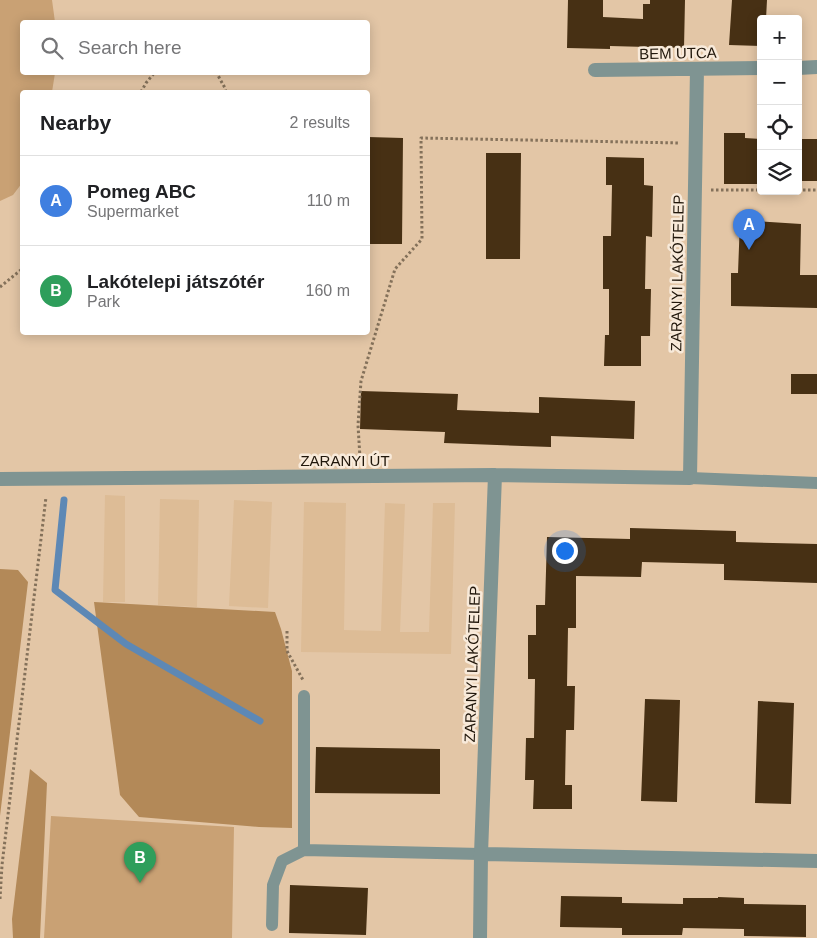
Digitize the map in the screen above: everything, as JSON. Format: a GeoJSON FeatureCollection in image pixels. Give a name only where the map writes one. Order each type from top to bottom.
{"type":"FeatureCollection","features":[{"type":"Feature","properties":{"kind":"street"},"geometry":{"type":"LineString","coordinates":[[802,68],[817,67]]}},
{"type":"Feature","properties":{"kind":"street","name":"BEM UTCA"},"geometry":{"type":"LineString","coordinates":[[595,70],[757,68]]}},
{"type":"Feature","properties":{"kind":"street","name":"ZARANYI LAKÓTELEP"},"geometry":{"type":"LineString","coordinates":[[690,478],[697,69]]}},
{"type":"Feature","properties":{"kind":"street","name":"ZARANYI LAKÓTELEP"},"geometry":{"type":"LineString","coordinates":[[480,938],[481,854],[495,475]]}},
{"type":"Feature","properties":{"kind":"street","name":"ZARANYI ÚT"},"geometry":{"type":"LineString","coordinates":[[0,480],[495,475],[690,478]]}},
{"type":"Feature","properties":{"kind":"street"},"geometry":{"type":"LineString","coordinates":[[481,854],[817,861]]}},
{"type":"Feature","properties":{"kind":"lane"},"geometry":{"type":"LineString","coordinates":[[690,478],[817,483]]}},
{"type":"Feature","properties":{"kind":"lane"},"geometry":{"type":"LineString","coordinates":[[304,696],[304,850]]}},
{"type":"Feature","properties":{"kind":"lane"},"geometry":{"type":"LineString","coordinates":[[272,925],[273,885],[282,861],[304,850],[481,854]]}},
{"type":"Feature","properties":{"kind":"path"},"geometry":{"type":"LineString","coordinates":[[142,90],[153,75]]}},
{"type":"Feature","properties":{"kind":"path"},"geometry":{"type":"LineString","coordinates":[[218,75],[226,90]]}},
{"type":"Feature","properties":{"kind":"path"},"geometry":{"type":"LineString","coordinates":[[361,476],[358,426],[361,381],[395,269],[422,239],[421,138],[695,143]]}},
{"type":"Feature","properties":{"kind":"path"},"geometry":{"type":"LineString","coordinates":[[695,190],[757,190]]}},
{"type":"Feature","properties":{"kind":"path"},"geometry":{"type":"LineString","coordinates":[[802,190],[817,190]]}},
{"type":"Feature","properties":{"kind":"path"},"geometry":{"type":"LineString","coordinates":[[0,286],[20,271]]}},
{"type":"Feature","properties":{"kind":"path"},"geometry":{"type":"LineString","coordinates":[[0,899],[2,866],[48,479]]}},
{"type":"Feature","properties":{"kind":"path"},"geometry":{"type":"LineString","coordinates":[[287,631],[287,652],[303,679],[304,696]]}},
{"type":"Feature","properties":{"kind":"shaded area"},"geometry":{"type":"Polygon","coordinates":[[[0,0],[52,0],[55,20],[20,20],[20,75],[55,75],[52,90],[20,90],[20,186],[13,195],[0,201],[0,0]]]}},
{"type":"Feature","properties":{"kind":"shaded area"},"geometry":{"type":"Polygon","coordinates":[[[105,495],[125,496],[125,602],[103,602],[105,495]]]}},
{"type":"Feature","properties":{"kind":"shaded area"},"geometry":{"type":"Polygon","coordinates":[[[160,499],[199,500],[197,607],[158,605],[160,499]]]}},
{"type":"Feature","properties":{"kind":"shaded area"},"geometry":{"type":"Polygon","coordinates":[[[234,500],[272,502],[268,608],[229,606],[234,500]]]}},
{"type":"Feature","properties":{"kind":"shaded area"},"geometry":{"type":"Polygon","coordinates":[[[304,502],[346,503],[344,630],[381,631],[385,503],[405,504],[400,632],[429,632],[433,503],[455,503],[451,654],[301,652],[304,502]]]}},
{"type":"Feature","properties":{"kind":"shaded area"},"geometry":{"type":"Polygon","coordinates":[[[0,569],[18,570],[28,582],[0,816],[0,569]]]}},
{"type":"Feature","properties":{"kind":"shaded area"},"geometry":{"type":"Polygon","coordinates":[[[94,602],[275,612],[292,671],[292,828],[139,817],[120,795],[94,602]]]}},
{"type":"Feature","properties":{"kind":"shaded area"},"geometry":{"type":"Polygon","coordinates":[[[30,769],[47,783],[40,938],[13,938],[12,919],[30,769]]]}},
{"type":"Feature","properties":{"kind":"shaded area"},"geometry":{"type":"Polygon","coordinates":[[[51,816],[234,827],[232,938],[44,938],[51,816]]]}},
{"type":"Feature","properties":{"kind":"building"},"geometry":{"type":"Polygon","coordinates":[[[568,0],[603,0],[603,17],[643,19],[643,4],[650,4],[650,0],[685,0],[684,48],[610,46],[610,49],[567,48],[568,0]]]}},
{"type":"Feature","properties":{"kind":"building"},"geometry":{"type":"Polygon","coordinates":[[[732,0],[767,0],[766,15],[757,15],[757,46],[729,45],[732,0]]]}},
{"type":"Feature","properties":{"kind":"building"},"geometry":{"type":"Polygon","coordinates":[[[724,133],[745,133],[745,138],[757,139],[757,184],[724,184],[724,133]]]}},
{"type":"Feature","properties":{"kind":"building"},"geometry":{"type":"Polygon","coordinates":[[[370,137],[403,138],[402,244],[370,244],[370,137]]]}},
{"type":"Feature","properties":{"kind":"building"},"geometry":{"type":"Polygon","coordinates":[[[802,139],[817,139],[817,181],[802,181],[802,139]]]}},
{"type":"Feature","properties":{"kind":"building"},"geometry":{"type":"Polygon","coordinates":[[[486,153],[521,153],[520,259],[486,259],[486,153]]]}},
{"type":"Feature","properties":{"kind":"building"},"geometry":{"type":"Polygon","coordinates":[[[606,157],[644,158],[644,185],[653,186],[652,237],[646,236],[645,289],[651,289],[650,336],[641,336],[641,366],[604,366],[605,335],[609,335],[609,289],[603,289],[603,236],[611,236],[612,185],[606,185],[606,157]]]}},
{"type":"Feature","properties":{"kind":"building"},"geometry":{"type":"Polygon","coordinates":[[[740,220],[801,224],[800,275],[817,275],[817,308],[731,306],[731,273],[738,273],[740,220]]]}},
{"type":"Feature","properties":{"kind":"building"},"geometry":{"type":"Polygon","coordinates":[[[791,374],[817,374],[817,394],[791,394],[791,374]]]}},
{"type":"Feature","properties":{"kind":"building"},"geometry":{"type":"Polygon","coordinates":[[[361,391],[458,394],[457,410],[539,413],[539,397],[635,401],[634,439],[551,436],[551,447],[444,443],[445,432],[360,429],[361,391]]]}},
{"type":"Feature","properties":{"kind":"building"},"geometry":{"type":"Polygon","coordinates":[[[630,528],[736,531],[736,542],[817,544],[817,583],[724,580],[724,564],[642,562],[641,577],[576,576],[576,628],[568,628],[567,686],[575,686],[574,730],[566,730],[565,785],[572,785],[572,809],[533,809],[534,780],[525,780],[526,738],[534,738],[535,679],[528,679],[528,635],[536,635],[536,605],[545,605],[547,537],[630,539],[630,528]]]}},
{"type":"Feature","properties":{"kind":"building"},"geometry":{"type":"Polygon","coordinates":[[[645,699],[680,700],[677,802],[641,801],[645,699]]]}},
{"type":"Feature","properties":{"kind":"building"},"geometry":{"type":"Polygon","coordinates":[[[758,701],[794,703],[791,804],[755,803],[758,701]]]}},
{"type":"Feature","properties":{"kind":"building"},"geometry":{"type":"Polygon","coordinates":[[[316,747],[440,749],[440,794],[315,793],[316,747]]]}},
{"type":"Feature","properties":{"kind":"building"},"geometry":{"type":"Polygon","coordinates":[[[290,885],[368,888],[366,935],[289,933],[290,885]]]}},
{"type":"Feature","properties":{"kind":"building"},"geometry":{"type":"Polygon","coordinates":[[[561,896],[622,897],[622,903],[683,904],[683,898],[718,897],[744,898],[744,904],[806,905],[806,937],[744,936],[744,929],[683,928],[682,935],[622,935],[622,928],[560,927],[561,896]]]}},
{"type":"Feature","properties":{"kind":"waterway"},"geometry":{"type":"LineString","coordinates":[[64,500],[55,590],[126,644],[260,721]]}},
{"type":"Feature","properties":{"kind":"place","name":"Pomeg ABC"},"geometry":{"type":"Point","coordinates":[749,250]}},
{"type":"Feature","properties":{"kind":"place","name":"Lakótelepi játszótér"},"geometry":{"type":"Point","coordinates":[140,883]}}]}
